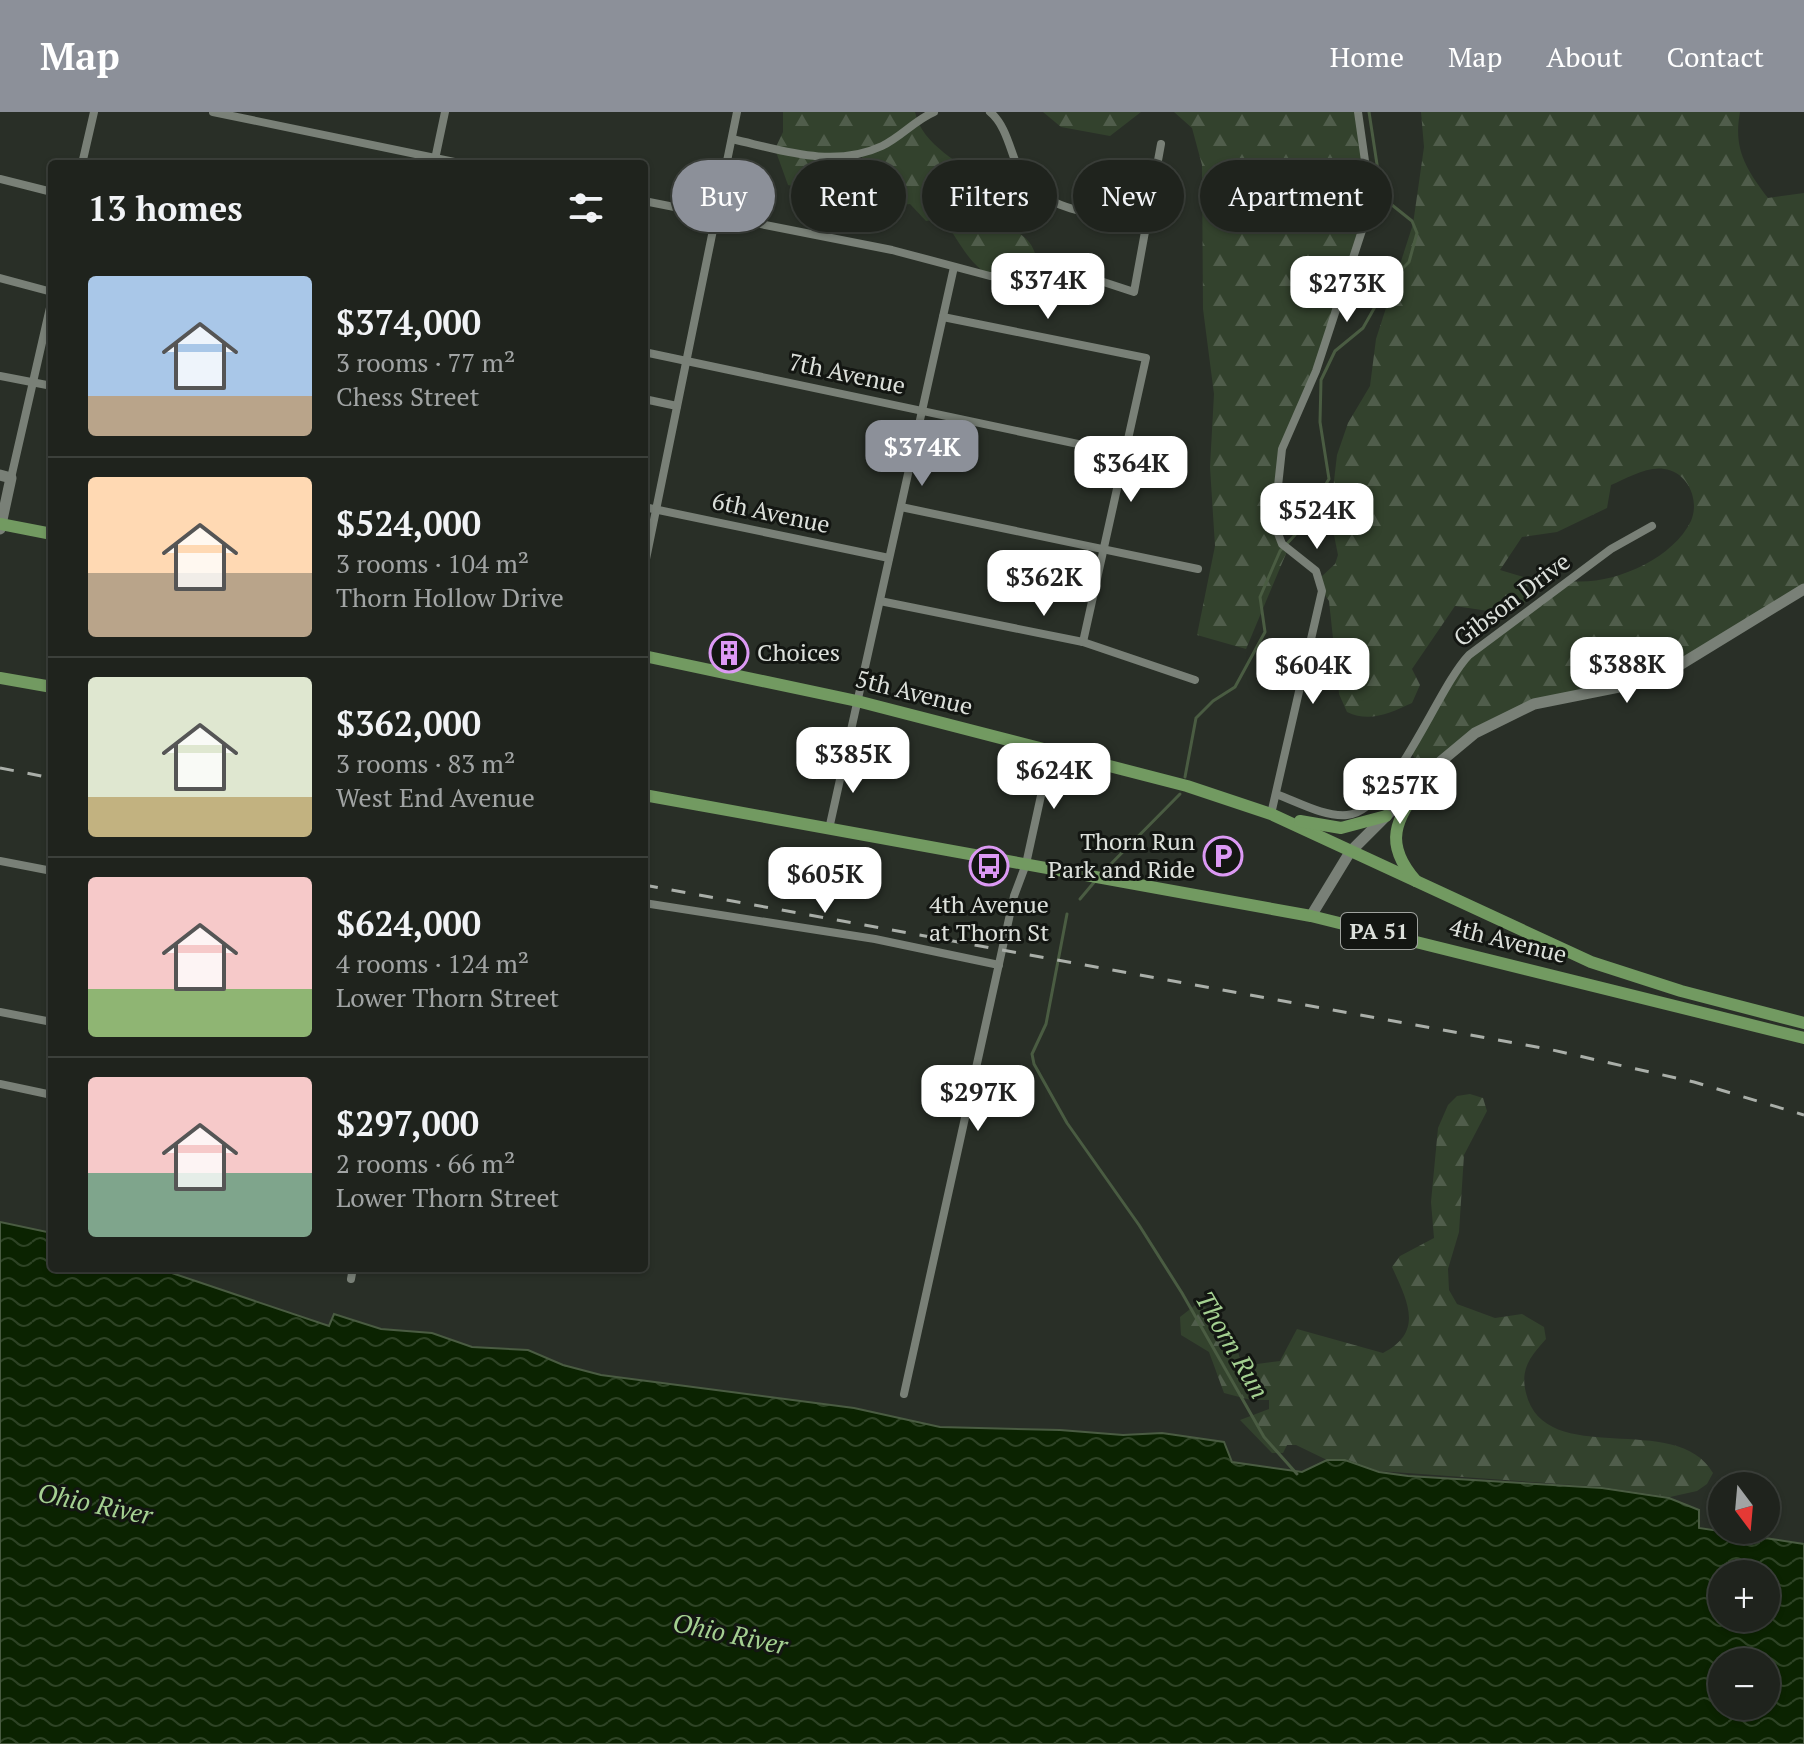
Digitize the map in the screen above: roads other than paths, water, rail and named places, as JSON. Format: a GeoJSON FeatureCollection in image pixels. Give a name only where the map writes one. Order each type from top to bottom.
{"type":"FeatureCollection","features":[{"type":"Feature","properties":{"kind":"main road"},"geometry":{"type":"LineString","coordinates":[[0,525],[48,533]]}},
{"type":"Feature","properties":{"kind":"main road","name":"5th Avenue"},"geometry":{"type":"LineString","coordinates":[[648,657],[857,701],[1187,786],[1271,814],[1350,852]]}},
{"type":"Feature","properties":{"kind":"main road"},"geometry":{"type":"LineString","coordinates":[[0,678],[48,686]]}},
{"type":"Feature","properties":{"kind":"main road"},"geometry":{"type":"LineString","coordinates":[[1418,883],[1403,864],[1395,836],[1399,818],[1426,777]]}},
{"type":"Feature","properties":{"kind":"main road","name":"4th Avenue"},"geometry":{"type":"LineString","coordinates":[[648,796],[1311,916],[1804,1038]]}},
{"type":"Feature","properties":{"kind":"main road"},"geometry":{"type":"LineString","coordinates":[[1271,814],[1341,828],[1386,816]]}},
{"type":"Feature","properties":{"kind":"main road","name":"PA 51"},"geometry":{"type":"LineString","coordinates":[[1350,852],[1545,943],[1641,979],[1804,1023]]}},
{"type":"Feature","properties":{"kind":"main road"},"geometry":{"type":"LineString","coordinates":[[1638,997],[1641,979]]}},
{"type":"Feature","properties":{"kind":"street"},"geometry":{"type":"LineString","coordinates":[[83,160],[94,112]]}},
{"type":"Feature","properties":{"kind":"street"},"geometry":{"type":"LineString","coordinates":[[213,112],[430,160]]}},
{"type":"Feature","properties":{"kind":"street"},"geometry":{"type":"LineString","coordinates":[[435,160],[445,112]]}},
{"type":"Feature","properties":{"kind":"street"},"geometry":{"type":"LineString","coordinates":[[727,160],[737,112]]}},
{"type":"Feature","properties":{"kind":"street"},"geometry":{"type":"LineString","coordinates":[[732,139],[811,156],[846,157],[892,141],[934,112]]}},
{"type":"Feature","properties":{"kind":"street"},"geometry":{"type":"LineString","coordinates":[[990,112],[1000,125],[1023,176],[1044,197],[1073,208]]}},
{"type":"Feature","properties":{"kind":"street"},"geometry":{"type":"LineString","coordinates":[[1271,814],[1322,591],[1316,571],[1285,546],[1274,523],[1282,449],[1316,371],[1371,203],[1358,112]]}},
{"type":"Feature","properties":{"kind":"street"},"geometry":{"type":"LineString","coordinates":[[1158,160],[1161,144]]}},
{"type":"Feature","properties":{"kind":"street"},"geometry":{"type":"LineString","coordinates":[[0,179],[48,191]]}},
{"type":"Feature","properties":{"kind":"street"},"geometry":{"type":"LineString","coordinates":[[648,202],[672,207]]}},
{"type":"Feature","properties":{"kind":"street"},"geometry":{"type":"LineString","coordinates":[[775,227],[892,250],[954,267],[1028,279],[1076,273],[1134,292],[1145,232]]}},
{"type":"Feature","properties":{"kind":"street"},"geometry":{"type":"LineString","coordinates":[[648,549],[712,232]]}},
{"type":"Feature","properties":{"kind":"street"},"geometry":{"type":"LineString","coordinates":[[829,829],[954,267]]}},
{"type":"Feature","properties":{"kind":"street"},"geometry":{"type":"LineString","coordinates":[[0,278],[48,291]]}},
{"type":"Feature","properties":{"kind":"street"},"geometry":{"type":"LineString","coordinates":[[0,525],[5,476],[33,382],[48,316]]}},
{"type":"Feature","properties":{"kind":"street"},"geometry":{"type":"LineString","coordinates":[[943,317],[1146,358],[1083,642]]}},
{"type":"Feature","properties":{"kind":"street","name":"7th Avenue"},"geometry":{"type":"LineString","coordinates":[[648,353],[1182,466]]}},
{"type":"Feature","properties":{"kind":"street"},"geometry":{"type":"LineString","coordinates":[[0,376],[48,385]]}},
{"type":"Feature","properties":{"kind":"street"},"geometry":{"type":"LineString","coordinates":[[648,400],[677,406]]}},
{"type":"Feature","properties":{"kind":"street"},"geometry":{"type":"LineString","coordinates":[[901,507],[1198,569]]}},
{"type":"Feature","properties":{"kind":"street","name":"6th Avenue"},"geometry":{"type":"LineString","coordinates":[[648,508],[889,558]]}},
{"type":"Feature","properties":{"kind":"street","name":"Gibson Drive"},"geometry":{"type":"LineString","coordinates":[[1276,794],[1325,813],[1344,815],[1363,810],[1421,738],[1452,676],[1469,655],[1611,549],[1652,526]]}},
{"type":"Feature","properties":{"kind":"street"},"geometry":{"type":"LineString","coordinates":[[1311,916],[1350,852],[1464,741],[1505,715],[1534,704],[1644,682],[1678,666],[1804,589]]}},
{"type":"Feature","properties":{"kind":"street"},"geometry":{"type":"LineString","coordinates":[[880,601],[1083,642],[1195,680]]}},
{"type":"Feature","properties":{"kind":"street"},"geometry":{"type":"LineString","coordinates":[[904,1394],[999,965],[1026,864],[1051,750]]}},
{"type":"Feature","properties":{"kind":"street"},"geometry":{"type":"LineString","coordinates":[[0,861],[48,870]]}},
{"type":"Feature","properties":{"kind":"street"},"geometry":{"type":"LineString","coordinates":[[648,904],[888,941],[999,965]]}},
{"type":"Feature","properties":{"kind":"street"},"geometry":{"type":"LineString","coordinates":[[0,1012],[48,1021]]}},
{"type":"Feature","properties":{"kind":"street"},"geometry":{"type":"LineString","coordinates":[[0,1084],[48,1094]]}},
{"type":"Feature","properties":{"kind":"street"},"geometry":{"type":"LineString","coordinates":[[351,1279],[352,1272]]}},
{"type":"Feature","properties":{"kind":"water","name":"Ohio River"},"geometry":{"type":"Polygon","coordinates":[[[0,1222],[48,1232],[48,1272],[169,1272],[329,1326],[334,1314],[381,1329],[432,1333],[472,1347],[528,1350],[563,1365],[601,1375],[854,1408],[940,1427],[1123,1435],[1162,1433],[1224,1442],[1232,1462],[1302,1472],[1327,1460],[1345,1460],[1379,1472],[1408,1476],[1602,1488],[1669,1498],[1699,1510],[1699,1528],[1708,1529],[1708,1544],[1780,1544],[1780,1540],[1804,1544],[1804,1744],[0,1744],[0,1222]]]}},
{"type":"Feature","properties":{"kind":"waterway","name":"Thorn Run"},"geometry":{"type":"LineString","coordinates":[[1185,777],[1196,718],[1213,701],[1235,687],[1265,632],[1260,597],[1280,551],[1295,535],[1329,479],[1320,422],[1321,380],[1335,351],[1363,328],[1389,282],[1409,262],[1417,233],[1412,221],[1382,197],[1369,112]]}},
{"type":"Feature","properties":{"kind":"waterway","name":"Thorn Run"},"geometry":{"type":"LineString","coordinates":[[1101,874],[1180,794]]}},
{"type":"Feature","properties":{"kind":"waterway","name":"Thorn Run"},"geometry":{"type":"LineString","coordinates":[[1080,899],[1096,880]]}},
{"type":"Feature","properties":{"kind":"waterway","name":"Thorn Run"},"geometry":{"type":"LineString","coordinates":[[1067,914],[1046,1024],[1032,1054],[1034,1064],[1067,1123],[1139,1225],[1182,1293],[1264,1437],[1297,1474]]}},
{"type":"Feature","properties":{"kind":"railway"},"geometry":{"type":"LineString","coordinates":[[0,768],[48,777]]}},
{"type":"Feature","properties":{"kind":"railway"},"geometry":{"type":"LineString","coordinates":[[648,886],[1548,1049],[1694,1082],[1804,1115]]}},
{"type":"Feature","properties":{"kind":"place","name":"Choices"},"geometry":{"type":"Point","coordinates":[729,653]}},
{"type":"Feature","properties":{"kind":"place","name":"Thorn Run Park and Ride"},"geometry":{"type":"Point","coordinates":[1223,856]}},
{"type":"Feature","properties":{"kind":"place","name":"4th Avenue at Thorn St"},"geometry":{"type":"Point","coordinates":[989,866]}}]}
